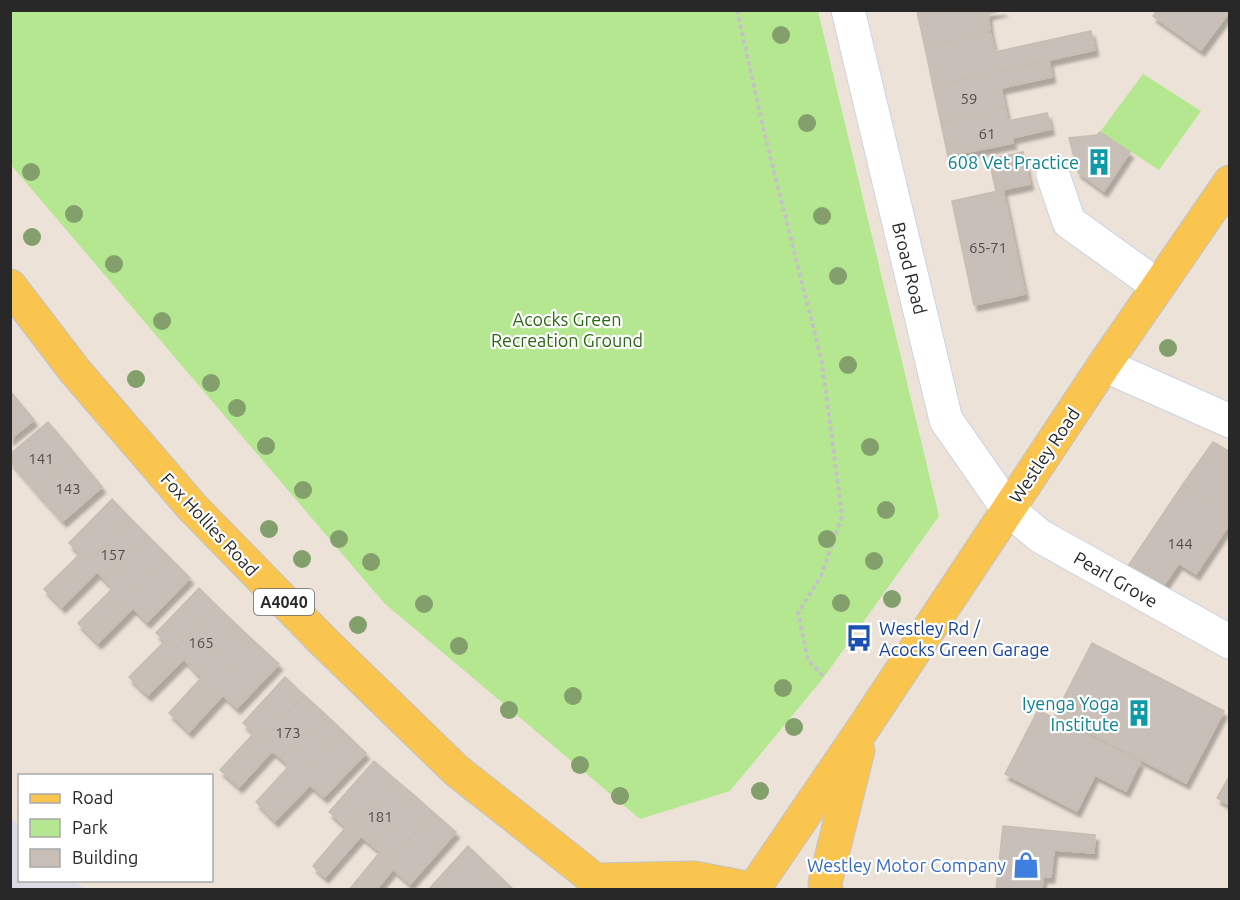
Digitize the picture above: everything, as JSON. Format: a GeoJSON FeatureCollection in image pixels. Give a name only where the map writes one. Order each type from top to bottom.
{"type":"FeatureCollection","features":[{"type":"Feature","properties":{"kind":"main road","name":"Westley Road"},"geometry":{"type":"LineString","coordinates":[[754,889],[1104,365],[1230,182]]}},
{"type":"Feature","properties":{"kind":"main road","name":"Fox Hollies Road"},"geometry":{"type":"LineString","coordinates":[[10,286],[75,370],[192,507],[323,641],[456,771],[600,885],[694,878],[754,889]]}},
{"type":"Feature","properties":{"kind":"main road","name":"Westley Road"},"geometry":{"type":"LineString","coordinates":[[826,890],[825,883],[862,730]]}},
{"type":"Feature","properties":{"kind":"street","name":"Broad Road"},"geometry":{"type":"LineString","coordinates":[[848,10],[946,420],[1008,509]]}},
{"type":"Feature","properties":{"kind":"street"},"geometry":{"type":"LineString","coordinates":[[1053,175],[1069,222],[1158,286]]}},
{"type":"Feature","properties":{"kind":"street"},"geometry":{"type":"LineString","coordinates":[[1104,365],[1230,421]]}},
{"type":"Feature","properties":{"kind":"street","name":"Pearl Grove"},"geometry":{"type":"LineString","coordinates":[[1008,509],[1040,536],[1230,642]]}},
{"type":"Feature","properties":{"kind":"path"},"geometry":{"type":"LineString","coordinates":[[737,10],[766,140],[822,362],[842,516],[821,576],[798,613],[808,660],[824,677]]}},
{"type":"Feature","properties":{"kind":"shaded area"},"geometry":{"type":"Polygon","coordinates":[[[11,818],[18,826],[18,882],[76,882],[84,889],[11,889],[11,818]]]}},
{"type":"Feature","properties":{"kind":"green space","name":"Acocks Green Recreation Ground"},"geometry":{"type":"Polygon","coordinates":[[[10,11],[818,11],[939,516],[824,677],[730,791],[640,819],[384,603],[11,165],[10,11]]]}},
{"type":"Feature","properties":{"kind":"green space"},"geometry":{"type":"Polygon","coordinates":[[[1143,74],[1201,111],[1159,170],[1100,132],[1143,74]]]}},
{"type":"Feature","properties":{"kind":"building"},"geometry":{"type":"Polygon","coordinates":[[[1004,10],[988,14],[990,32],[925,47],[917,11],[1004,10]]]}},
{"type":"Feature","properties":{"kind":"building"},"geometry":{"type":"Polygon","coordinates":[[[1157,10],[1230,11],[1201,50],[1153,16],[1157,10]]]}},
{"type":"Feature","properties":{"kind":"building"},"geometry":{"type":"Polygon","coordinates":[[[1091,31],[1095,50],[933,86],[925,47],[990,32],[995,52],[1091,31]]]}},
{"type":"Feature","properties":{"kind":"building"},"geometry":{"type":"Polygon","coordinates":[[[1049,61],[1052,77],[1001,88],[1005,108],[941,123],[933,86],[1049,61]]]}},
{"type":"Feature","properties":{"kind":"building"},"geometry":{"type":"Polygon","coordinates":[[[1005,108],[1008,121],[1047,113],[1051,129],[1012,138],[1013,143],[948,156],[941,123],[1005,108]]]}},
{"type":"Feature","properties":{"kind":"building","name":"608 Vet Practice"},"geometry":{"type":"Polygon","coordinates":[[[1100,132],[1130,152],[1104,191],[1078,172],[1069,138],[1097,135],[1100,132]]]}},
{"type":"Feature","properties":{"kind":"building"},"geometry":{"type":"Polygon","coordinates":[[[1023,152],[1030,184],[996,191],[989,159],[1023,152]]]}},
{"type":"Feature","properties":{"kind":"building"},"geometry":{"type":"Polygon","coordinates":[[[1003,190],[1025,294],[974,305],[952,201],[1003,190]]]}},
{"type":"Feature","properties":{"kind":"building"},"geometry":{"type":"Polygon","coordinates":[[[10,391],[34,420],[10,439],[10,391]]]}},
{"type":"Feature","properties":{"kind":"building"},"geometry":{"type":"Polygon","coordinates":[[[48,422],[75,454],[35,490],[10,461],[10,454],[48,422]]]}},
{"type":"Feature","properties":{"kind":"building"},"geometry":{"type":"Polygon","coordinates":[[[1213,442],[1230,452],[1230,515],[1183,484],[1213,442]]]}},
{"type":"Feature","properties":{"kind":"building"},"geometry":{"type":"Polygon","coordinates":[[[75,454],[102,487],[63,521],[35,490],[75,454]]]}},
{"type":"Feature","properties":{"kind":"building"},"geometry":{"type":"Polygon","coordinates":[[[1183,484],[1230,515],[1230,523],[1196,574],[1179,563],[1161,589],[1126,569],[1183,484]]]}},
{"type":"Feature","properties":{"kind":"building"},"geometry":{"type":"Polygon","coordinates":[[[112,499],[131,519],[52,597],[44,589],[80,554],[69,543],[112,499]]]}},
{"type":"Feature","properties":{"kind":"building"},"geometry":{"type":"Polygon","coordinates":[[[131,519],[148,536],[105,580],[97,572],[62,607],[52,597],[131,519]]]}},
{"type":"Feature","properties":{"kind":"building"},"geometry":{"type":"Polygon","coordinates":[[[148,536],[168,556],[89,634],[78,623],[113,588],[105,580],[148,536]]]}},
{"type":"Feature","properties":{"kind":"building"},"geometry":{"type":"Polygon","coordinates":[[[168,556],[190,578],[147,622],[133,608],[98,643],[89,634],[168,556]]]}},
{"type":"Feature","properties":{"kind":"building"},"geometry":{"type":"Polygon","coordinates":[[[199,588],[217,606],[138,686],[129,677],[165,641],[156,633],[199,588]]]}},
{"type":"Feature","properties":{"kind":"building"},"geometry":{"type":"Polygon","coordinates":[[[217,606],[237,625],[194,670],[184,659],[148,695],[138,686],[217,606]]]}},
{"type":"Feature","properties":{"kind":"building"},"geometry":{"type":"Polygon","coordinates":[[[237,625],[255,642],[179,722],[169,713],[202,677],[194,670],[237,625]]]}},
{"type":"Feature","properties":{"kind":"building"},"geometry":{"type":"Polygon","coordinates":[[[255,642],[279,664],[237,708],[223,695],[189,732],[179,722],[255,642]]]}},
{"type":"Feature","properties":{"kind":"building","name":"Iyenga Yoga Institute"},"geometry":{"type":"Polygon","coordinates":[[[1092,643],[1224,711],[1186,783],[1055,715],[1092,643]]]}},
{"type":"Feature","properties":{"kind":"building"},"geometry":{"type":"Polygon","coordinates":[[[285,677],[304,695],[229,778],[220,770],[254,733],[243,723],[285,677]]]}},
{"type":"Feature","properties":{"kind":"building"},"geometry":{"type":"Polygon","coordinates":[[[304,695],[324,713],[281,758],[272,751],[239,787],[229,778],[304,695]]]}},
{"type":"Feature","properties":{"kind":"building"},"geometry":{"type":"Polygon","coordinates":[[[1038,710],[1140,762],[1126,791],[1095,775],[1077,811],[1005,774],[1038,710]]]}},
{"type":"Feature","properties":{"kind":"building"},"geometry":{"type":"Polygon","coordinates":[[[324,713],[343,731],[266,812],[256,802],[289,766],[281,758],[324,713]]]}},
{"type":"Feature","properties":{"kind":"building"},"geometry":{"type":"Polygon","coordinates":[[[343,731],[366,753],[324,797],[310,785],[275,821],[266,812],[343,731]]]}},
{"type":"Feature","properties":{"kind":"building"},"geometry":{"type":"Polygon","coordinates":[[[374,761],[396,780],[317,870],[313,866],[346,827],[329,812],[374,761]]]}},
{"type":"Feature","properties":{"kind":"building"},"geometry":{"type":"Polygon","coordinates":[[[1230,775],[1230,805],[1217,798],[1230,775]]]}},
{"type":"Feature","properties":{"kind":"building"},"geometry":{"type":"Polygon","coordinates":[[[396,780],[414,795],[371,844],[361,836],[325,877],[317,870],[396,780]]]}},
{"type":"Feature","properties":{"kind":"building"},"geometry":{"type":"Polygon","coordinates":[[[414,795],[433,812],[365,890],[349,890],[380,852],[371,844],[414,795]]]}},
{"type":"Feature","properties":{"kind":"building"},"geometry":{"type":"Polygon","coordinates":[[[433,812],[456,832],[410,884],[393,869],[376,890],[365,890],[433,812]]]}},
{"type":"Feature","properties":{"kind":"building","name":"Westley Motor Company"},"geometry":{"type":"Polygon","coordinates":[[[1003,826],[1095,835],[1094,853],[1054,850],[1051,877],[1043,877],[1042,890],[996,890],[1003,826]]]}},
{"type":"Feature","properties":{"kind":"building"},"geometry":{"type":"Polygon","coordinates":[[[468,846],[494,871],[476,890],[428,890],[468,846]]]}},
{"type":"Feature","properties":{"kind":"building"},"geometry":{"type":"Polygon","coordinates":[[[494,871],[514,890],[476,890],[494,871]]]}},
{"type":"Feature","properties":{"kind":"place","name":"608 Vet Practice"},"geometry":{"type":"Point","coordinates":[1099,162]}},
{"type":"Feature","properties":{"kind":"place","name":"Westley Rd / Acocks Green Garage"},"geometry":{"type":"Point","coordinates":[859,638]}},
{"type":"Feature","properties":{"kind":"place","name":"Iyenga Yoga Institute"},"geometry":{"type":"Point","coordinates":[1139,713]}},
{"type":"Feature","properties":{"kind":"place","name":"Westley Motor Company"},"geometry":{"type":"Point","coordinates":[1026,865]}}]}
